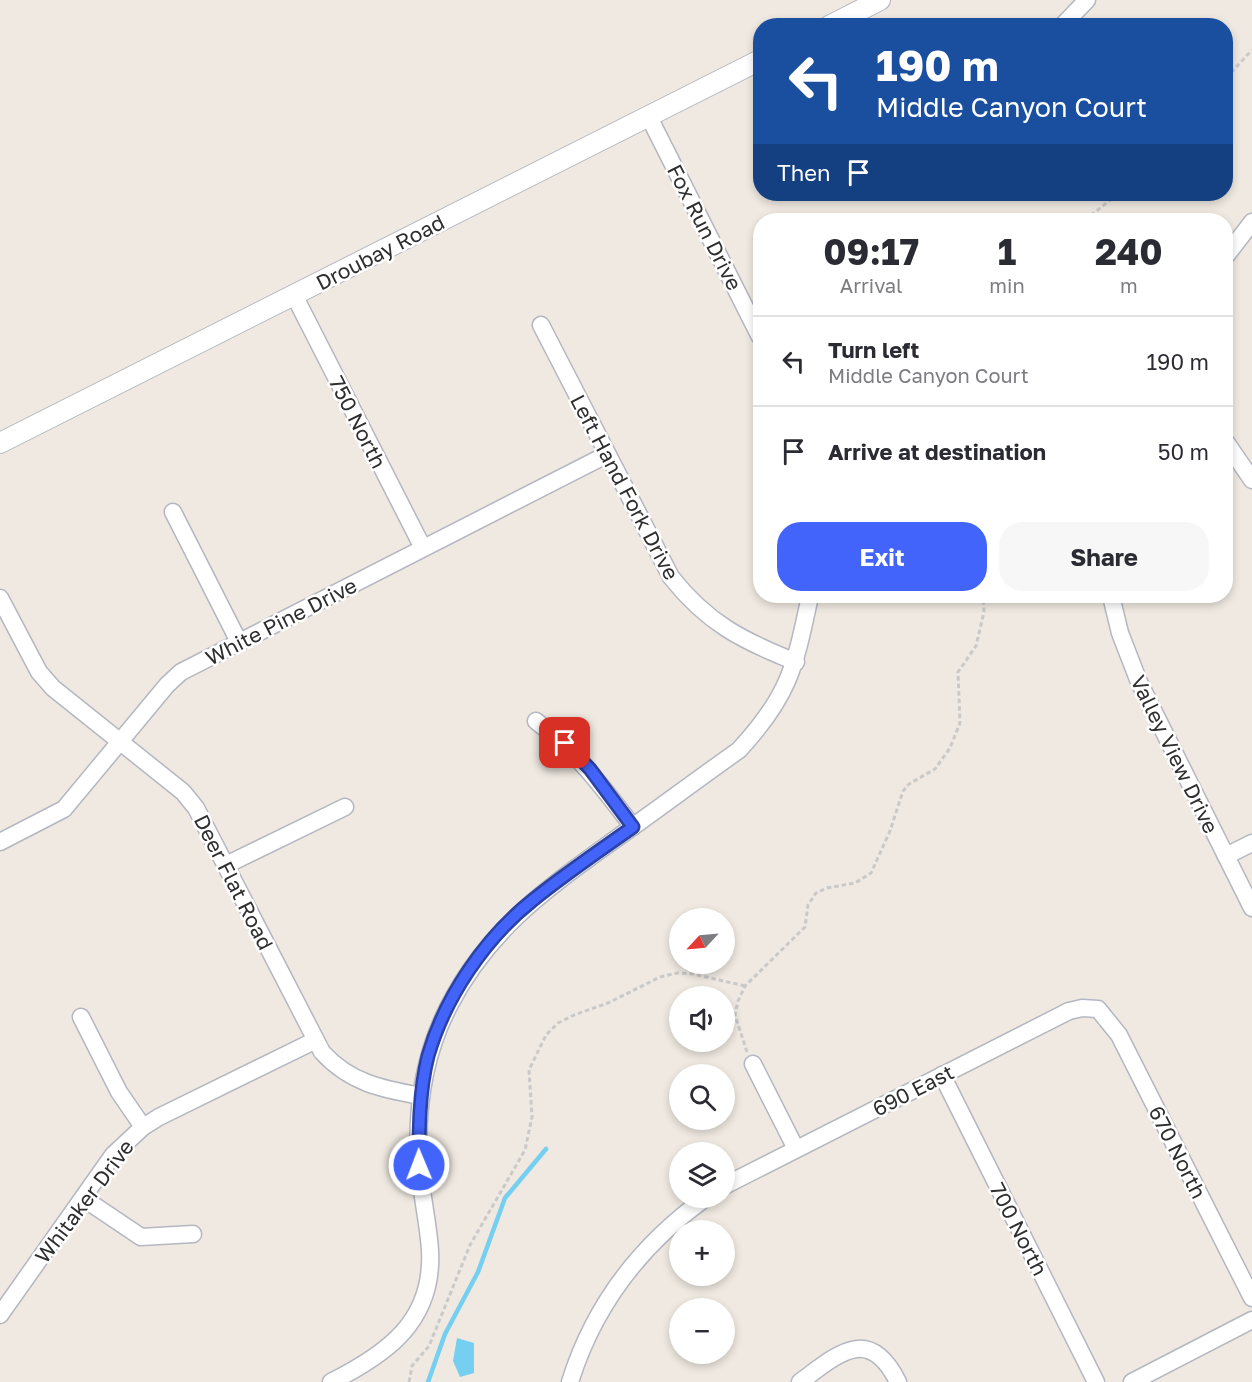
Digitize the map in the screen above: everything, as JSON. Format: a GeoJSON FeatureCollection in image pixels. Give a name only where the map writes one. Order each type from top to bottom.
{"type":"FeatureCollection","features":[{"type":"Feature","properties":{"kind":"street"},"geometry":{"type":"LineString","coordinates":[[845,18],[880,0]]}},
{"type":"Feature","properties":{"kind":"street"},"geometry":{"type":"LineString","coordinates":[[1070,18],[1087,0]]}},
{"type":"Feature","properties":{"kind":"street","name":"Droubay Road"},"geometry":{"type":"LineString","coordinates":[[0,443],[753,64]]}},
{"type":"Feature","properties":{"kind":"street","name":"Fox Run Drive"},"geometry":{"type":"LineString","coordinates":[[648,117],[753,323]]}},
{"type":"Feature","properties":{"kind":"street"},"geometry":{"type":"LineString","coordinates":[[1233,247],[1252,222]]}},
{"type":"Feature","properties":{"kind":"street","name":"750 North"},"geometry":{"type":"LineString","coordinates":[[294,296],[423,549]]}},
{"type":"Feature","properties":{"kind":"street","name":"Left Hand Fork Drive"},"geometry":{"type":"LineString","coordinates":[[541,325],[659,559],[685,595],[700,610],[736,636],[796,662]]}},
{"type":"Feature","properties":{"kind":"street"},"geometry":{"type":"LineString","coordinates":[[1233,452],[1252,480]]}},
{"type":"Feature","properties":{"kind":"street","name":"White Pine Drive"},"geometry":{"type":"LineString","coordinates":[[0,842],[64,809],[167,685],[181,672],[606,455]]}},
{"type":"Feature","properties":{"kind":"street"},"geometry":{"type":"LineString","coordinates":[[173,512],[239,642]]}},
{"type":"Feature","properties":{"kind":"street","name":"Deer Flat Road"},"geometry":{"type":"LineString","coordinates":[[0,598],[39,672],[53,688],[183,792],[196,808],[314,1041],[332,1063],[354,1079],[381,1089],[421,1096]]}},
{"type":"Feature","properties":{"kind":"street"},"geometry":{"type":"LineString","coordinates":[[331,1382],[369,1363],[391,1346],[409,1325],[422,1298],[430,1266],[430,1250],[419,1165],[421,1096],[428,1057],[448,1007],[466,975],[493,939],[532,900],[739,750],[766,721],[786,686],[796,662],[809,603]]}},
{"type":"Feature","properties":{"kind":"street","name":"Valley View Drive"},"geometry":{"type":"LineString","coordinates":[[1113,603],[1120,633],[1139,682],[1252,908]]}},
{"type":"Feature","properties":{"kind":"street"},"geometry":{"type":"LineString","coordinates":[[536,721],[565,743],[590,769],[633,827]]}},
{"type":"Feature","properties":{"kind":"street"},"geometry":{"type":"LineString","coordinates":[[226,865],[345,807]]}},
{"type":"Feature","properties":{"kind":"street"},"geometry":{"type":"LineString","coordinates":[[1226,856],[1252,843]]}},
{"type":"Feature","properties":{"kind":"street","name":"690 East"},"geometry":{"type":"LineString","coordinates":[[735,1180],[1069,1011],[1082,1008],[1098,1009]]}},
{"type":"Feature","properties":{"kind":"street","name":"670 North"},"geometry":{"type":"LineString","coordinates":[[1098,1009],[1119,1035],[1252,1298]]}},
{"type":"Feature","properties":{"kind":"street"},"geometry":{"type":"LineString","coordinates":[[81,1017],[119,1092],[143,1126]]}},
{"type":"Feature","properties":{"kind":"street","name":"Whitaker Drive"},"geometry":{"type":"LineString","coordinates":[[2,1308],[113,1155],[143,1126],[314,1041]]}},
{"type":"Feature","properties":{"kind":"street"},"geometry":{"type":"LineString","coordinates":[[753,1064],[796,1149]]}},
{"type":"Feature","properties":{"kind":"street","name":"700 North"},"geometry":{"type":"LineString","coordinates":[[942,1075],[1096,1382]]}},
{"type":"Feature","properties":{"kind":"street"},"geometry":{"type":"LineString","coordinates":[[83,1198],[141,1237],[193,1234]]}},
{"type":"Feature","properties":{"kind":"street"},"geometry":{"type":"LineString","coordinates":[[570,1382],[593,1324],[619,1282],[657,1238],[694,1208]]}},
{"type":"Feature","properties":{"kind":"street"},"geometry":{"type":"LineString","coordinates":[[1132,1382],[1252,1320]]}},
{"type":"Feature","properties":{"kind":"street"},"geometry":{"type":"LineString","coordinates":[[800,1382],[839,1353],[860,1348],[884,1359],[898,1382]]}},
{"type":"Feature","properties":{"kind":"path"},"geometry":{"type":"LineString","coordinates":[[1233,70],[1252,50]]}},
{"type":"Feature","properties":{"kind":"path"},"geometry":{"type":"LineString","coordinates":[[1094,213],[1109,201]]}},
{"type":"Feature","properties":{"kind":"path"},"geometry":{"type":"LineString","coordinates":[[753,1064],[735,1015],[745,986],[805,927],[807,905],[816,893],[827,888],[855,883],[871,873],[890,831],[903,791],[943,760],[960,723],[958,672],[976,646],[984,612],[983,603]]}},
{"type":"Feature","properties":{"kind":"path"},"geometry":{"type":"LineString","coordinates":[[409,1382],[412,1366],[429,1346],[470,1245],[525,1150],[532,1118],[530,1070],[546,1035],[558,1023],[573,1015],[608,1003],[660,977],[678,973],[693,974],[745,986]]}},
{"type":"Feature","properties":{"kind":"water"},"geometry":{"type":"Polygon","coordinates":[[[457,1338],[474,1343],[474,1373],[460,1377],[453,1361],[457,1338]]]}},
{"type":"Feature","properties":{"kind":"waterway"},"geometry":{"type":"LineString","coordinates":[[428,1382],[445,1334],[478,1272],[505,1198],[546,1149]]}},
{"type":"Feature","properties":{"kind":"route"},"geometry":{"type":"LineString","coordinates":[[419,1165],[418,1131],[428,1057],[448,1007],[461,983],[493,939],[532,900],[633,827],[590,769],[565,743]]}}]}
